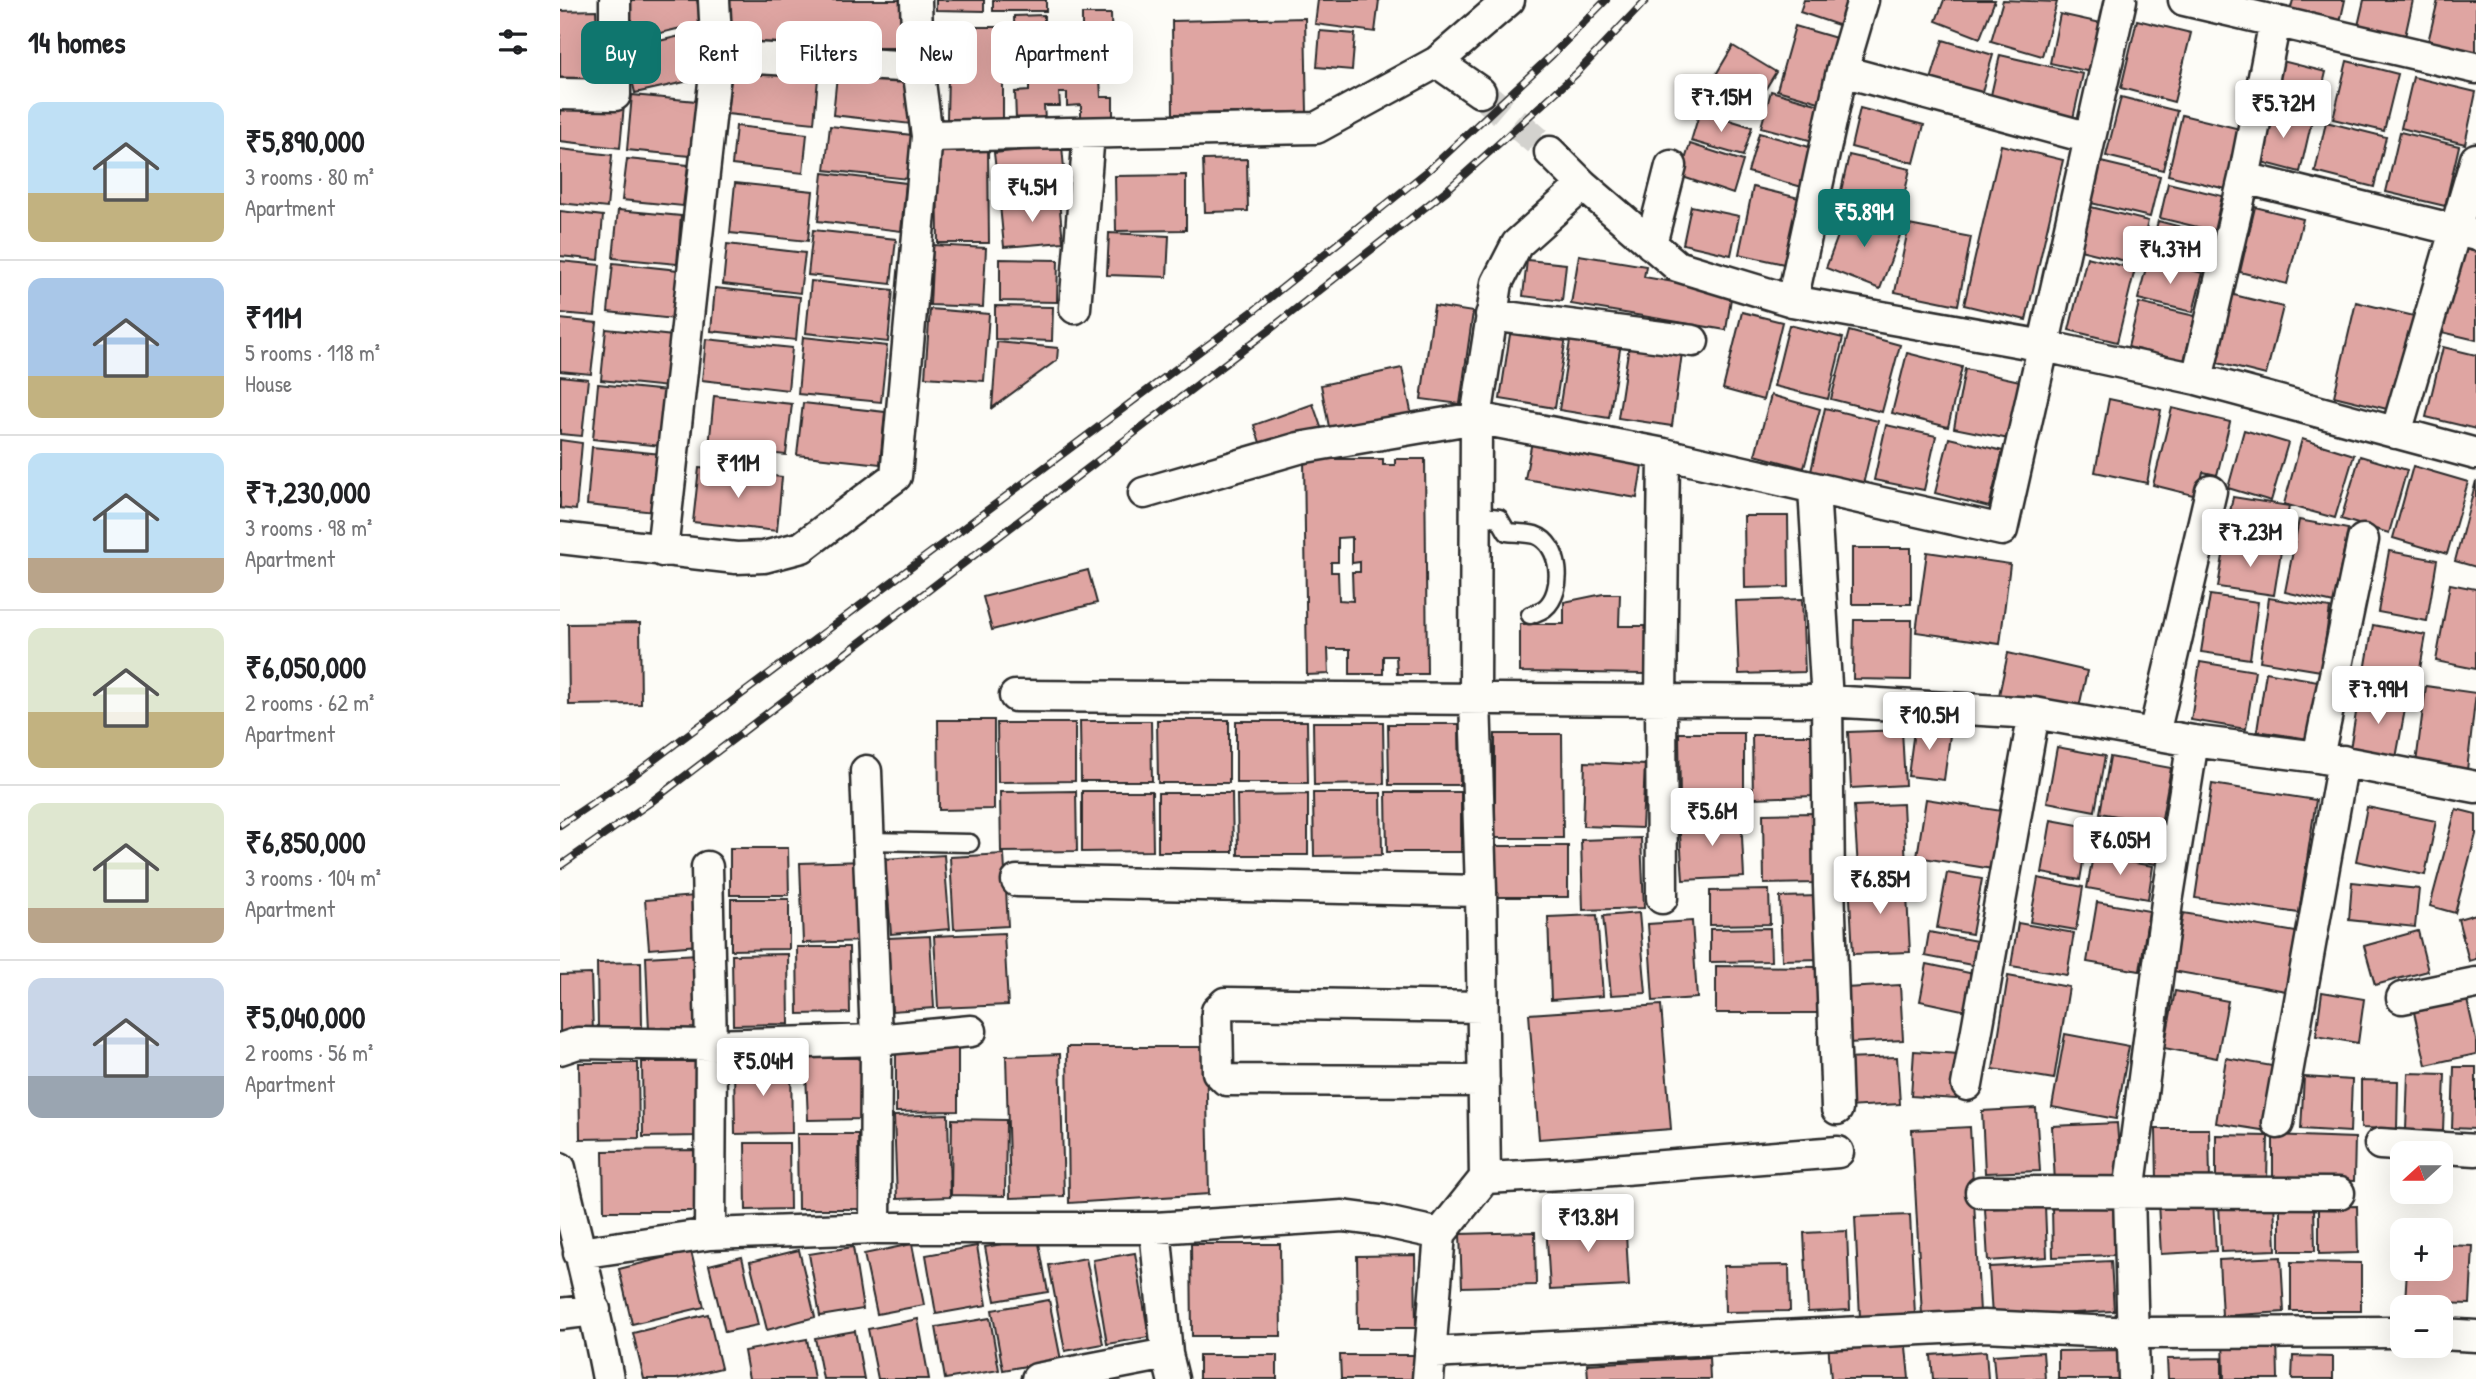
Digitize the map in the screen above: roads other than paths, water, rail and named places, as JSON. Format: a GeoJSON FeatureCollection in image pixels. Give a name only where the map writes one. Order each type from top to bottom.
{"type":"FeatureCollection","features":[{"type":"Feature","properties":{"kind":"street"},"geometry":{"type":"LineString","coordinates":[[560,94],[615,95],[615,0]]}},
{"type":"Feature","properties":{"kind":"street"},"geometry":{"type":"LineString","coordinates":[[714,0],[715,21]]}},
{"type":"Feature","properties":{"kind":"street"},"geometry":{"type":"LineString","coordinates":[[916,0],[917,21]]}},
{"type":"Feature","properties":{"kind":"street"},"geometry":{"type":"LineString","coordinates":[[927,136],[1316,128],[1437,62],[1509,0]]}},
{"type":"Feature","properties":{"kind":"street"},"geometry":{"type":"LineString","coordinates":[[1792,302],[1842,71],[1863,0]]}},
{"type":"Feature","properties":{"kind":"street"},"geometry":{"type":"LineString","coordinates":[[1144,493],[1299,448],[1476,418],[1664,454],[2002,530],[2121,0]]}},
{"type":"Feature","properties":{"kind":"street"},"geometry":{"type":"LineString","coordinates":[[2184,0],[2476,68]]}},
{"type":"Feature","properties":{"kind":"street"},"geometry":{"type":"LineString","coordinates":[[2197,379],[2244,178],[2275,21]]}},
{"type":"Feature","properties":{"kind":"street"},"geometry":{"type":"LineString","coordinates":[[762,58],[896,66]]}},
{"type":"Feature","properties":{"kind":"street"},"geometry":{"type":"LineString","coordinates":[[1437,62],[1480,92]]}},
{"type":"Feature","properties":{"kind":"street"},"geometry":{"type":"LineString","coordinates":[[1842,71],[2090,138]]}},
{"type":"Feature","properties":{"kind":"street"},"geometry":{"type":"LineString","coordinates":[[662,551],[714,84]]}},
{"type":"Feature","properties":{"kind":"street"},"geometry":{"type":"LineString","coordinates":[[560,538],[736,558],[764,557],[802,547],[897,476],[927,136],[920,84]]}},
{"type":"Feature","properties":{"kind":"street"},"geometry":{"type":"LineString","coordinates":[[1075,308],[1089,133]]}},
{"type":"Feature","properties":{"kind":"street"},"geometry":{"type":"LineString","coordinates":[[1550,152],[1583,185],[1677,266],[1792,302],[2044,346],[2197,379],[2476,454]]}},
{"type":"Feature","properties":{"kind":"street"},"geometry":{"type":"LineString","coordinates":[[2396,433],[2466,233],[2476,159]]}},
{"type":"Feature","properties":{"kind":"street"},"geometry":{"type":"LineString","coordinates":[[1651,244],[1671,166]]}},
{"type":"Feature","properties":{"kind":"street"},"geometry":{"type":"LineString","coordinates":[[2244,178],[2466,233]]}},
{"type":"Feature","properties":{"kind":"street"},"geometry":{"type":"LineString","coordinates":[[1583,185],[1517,244],[1497,283],[1476,418],[1475,699],[1485,1178],[1440,1234],[1429,1366],[1984,1326],[2134,1333],[2390,1332]]}},
{"type":"Feature","properties":{"kind":"street"},"geometry":{"type":"LineString","coordinates":[[1491,315],[1693,341]]}},
{"type":"Feature","properties":{"kind":"street"},"geometry":{"type":"LineString","coordinates":[[1662,898],[1664,454]]}},
{"type":"Feature","properties":{"kind":"street"},"geometry":{"type":"LineString","coordinates":[[1814,489],[1827,701],[1829,886],[1837,1109]]}},
{"type":"Feature","properties":{"kind":"street"},"geometry":{"type":"LineString","coordinates":[[2154,734],[2211,491]]}},
{"type":"Feature","properties":{"kind":"street"},"geometry":{"type":"LineString","coordinates":[[2278,1124],[2364,540]]}},
{"type":"Feature","properties":{"kind":"street"},"geometry":{"type":"LineString","coordinates":[[1015,696],[1827,701],[2035,713],[2193,741],[2330,759],[2476,787]]}},
{"type":"Feature","properties":{"kind":"street"},"geometry":{"type":"LineString","coordinates":[[1967,1085],[2035,713]]}},
{"type":"Feature","properties":{"kind":"street"},"geometry":{"type":"LineString","coordinates":[[2134,1379],[2129,1193],[2167,902],[2193,741]]}},
{"type":"Feature","properties":{"kind":"street"},"geometry":{"type":"LineString","coordinates":[[866,771],[876,1040],[875,1228]]}},
{"type":"Feature","properties":{"kind":"street"},"geometry":{"type":"LineString","coordinates":[[707,867],[711,1045],[710,1234]]}},
{"type":"Feature","properties":{"kind":"street"},"geometry":{"type":"LineString","coordinates":[[1017,881],[1481,891]]}},
{"type":"Feature","properties":{"kind":"street"},"geometry":{"type":"LineString","coordinates":[[2402,998],[2476,983]]}},
{"type":"Feature","properties":{"kind":"street"},"geometry":{"type":"LineString","coordinates":[[1482,1007],[1225,1003],[1217,1011],[1218,1072],[1226,1080],[1484,1082]]}},
{"type":"Feature","properties":{"kind":"street"},"geometry":{"type":"LineString","coordinates":[[560,1049],[578,1042],[711,1045],[876,1040],[971,1031]]}},
{"type":"Feature","properties":{"kind":"street"},"geometry":{"type":"LineString","coordinates":[[2380,1144],[2476,1150]]}},
{"type":"Feature","properties":{"kind":"street"},"geometry":{"type":"LineString","coordinates":[[1485,1178],[1838,1152]]}},
{"type":"Feature","properties":{"kind":"street"},"geometry":{"type":"LineString","coordinates":[[560,1168],[595,1310],[608,1379]]}},
{"type":"Feature","properties":{"kind":"street"},"geometry":{"type":"LineString","coordinates":[[1980,1192],[2339,1193]]}},
{"type":"Feature","properties":{"kind":"street"},"geometry":{"type":"LineString","coordinates":[[579,1252],[710,1234],[875,1228],[1154,1228],[1343,1216],[1440,1234]]}},
{"type":"Feature","properties":{"kind":"street"},"geometry":{"type":"LineString","coordinates":[[1037,1379],[1170,1366],[1154,1228]]}},
{"type":"Feature","properties":{"kind":"street"},"geometry":{"type":"LineString","coordinates":[[560,1314],[595,1310]]}},
{"type":"Feature","properties":{"kind":"street"},"geometry":{"type":"LineString","coordinates":[[2453,1335],[2476,1336]]}},
{"type":"Feature","properties":{"kind":"lane"},"geometry":{"type":"LineString","coordinates":[[1476,515],[1499,518],[1507,532],[1536,536],[1552,549],[1557,590],[1546,607],[1530,615]]}},
{"type":"Feature","properties":{"kind":"lane"},"geometry":{"type":"LineString","coordinates":[[868,841],[970,843]]}},
{"type":"Feature","properties":{"kind":"tunnel"},"geometry":{"type":"LineString","coordinates":[[1480,92],[1550,152]]}},
{"type":"Feature","properties":{"kind":"railway"},"geometry":{"type":"LineString","coordinates":[[560,825],[631,777],[1256,309],[1430,169],[1553,54],[1606,0]]}},
{"type":"Feature","properties":{"kind":"railway"},"geometry":{"type":"LineString","coordinates":[[560,866],[651,802],[1273,327],[1447,190],[1576,74],[1646,0]]}}]}
